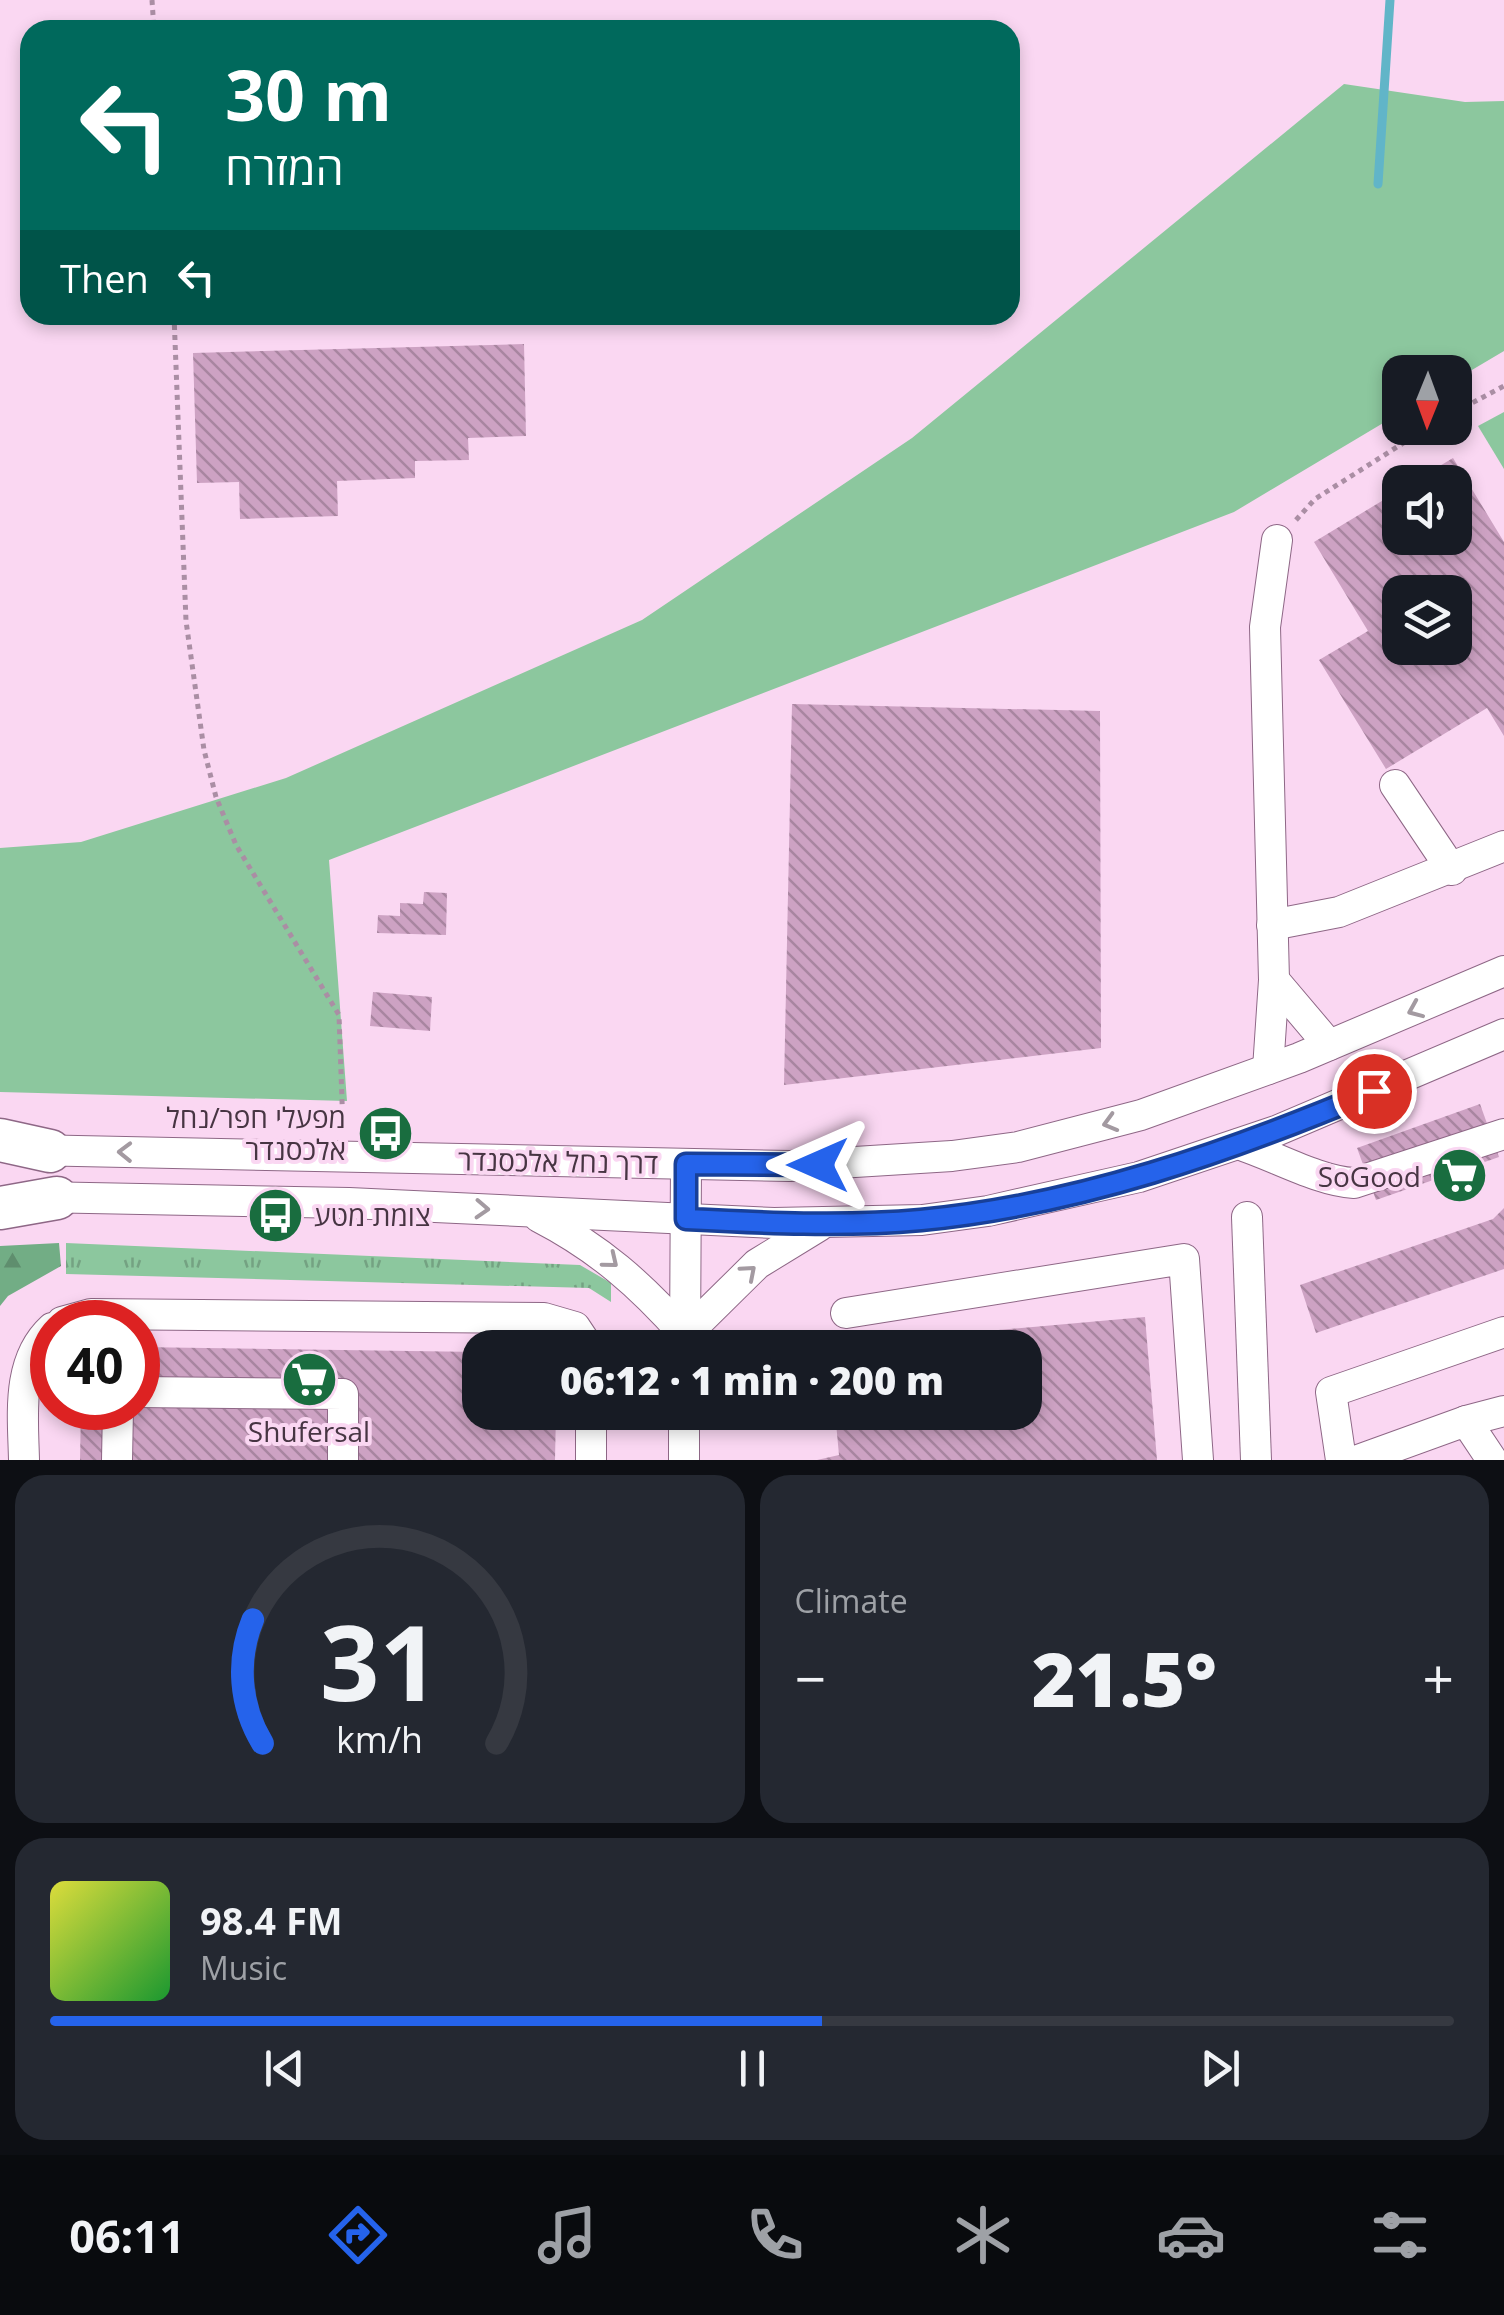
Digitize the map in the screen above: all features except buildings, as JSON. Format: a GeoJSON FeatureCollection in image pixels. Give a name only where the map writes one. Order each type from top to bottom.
{"type":"FeatureCollection","features":[{"type":"Feature","properties":{"kind":"highway"},"geometry":{"type":"LineString","coordinates":[[0,1140],[50,1151]]}},
{"type":"Feature","properties":{"kind":"highway"},"geometry":{"type":"LineString","coordinates":[[0,1208],[57,1198]]}},
{"type":"Feature","properties":{"kind":"street"},"geometry":{"type":"LineString","coordinates":[[1268,1070],[1274,980],[1265,627],[1276,540]]}},
{"type":"Feature","properties":{"kind":"street"},"geometry":{"type":"LineString","coordinates":[[1395,786],[1452,870]]}},
{"type":"Feature","properties":{"kind":"street"},"geometry":{"type":"LineString","coordinates":[[1272,926],[1340,912],[1504,846]]}},
{"type":"Feature","properties":{"kind":"street","name":"דרך נחל אלכסנדר"},"geometry":{"type":"LineString","coordinates":[[0,1150],[686,1164],[875,1163],[1018,1147],[1140,1115],[1268,1070],[1504,971]]}},
{"type":"Feature","properties":{"kind":"street"},"geometry":{"type":"LineString","coordinates":[[1274,980],[1329,1045]]}},
{"type":"Feature","properties":{"kind":"street","name":"דרך נחל אלכסנדר"},"geometry":{"type":"LineString","coordinates":[[0,1197],[528,1211],[824,1224],[988,1211],[1139,1177],[1238,1144],[1504,1034]]}},
{"type":"Feature","properties":{"kind":"street"},"geometry":{"type":"LineString","coordinates":[[1238,1144],[1284,1158],[1333,1182],[1354,1183],[1504,1134]]}},
{"type":"Feature","properties":{"kind":"street"},"geometry":{"type":"LineString","coordinates":[[684,1330],[686,1164]]}},
{"type":"Feature","properties":{"kind":"street"},"geometry":{"type":"LineString","coordinates":[[528,1211],[591,1244],[646,1291],[676,1330]]}},
{"type":"Feature","properties":{"kind":"street"},"geometry":{"type":"LineString","coordinates":[[1247,1218],[1256,1460]]}},
{"type":"Feature","properties":{"kind":"street"},"geometry":{"type":"LineString","coordinates":[[694,1330],[757,1264],[824,1224]]}},
{"type":"Feature","properties":{"kind":"street"},"geometry":{"type":"LineString","coordinates":[[846,1313],[1184,1259],[1198,1460]]}},
{"type":"Feature","properties":{"kind":"street"},"geometry":{"type":"LineString","coordinates":[[160,1315],[544,1318],[577,1330]]}},
{"type":"Feature","properties":{"kind":"street"},"geometry":{"type":"LineString","coordinates":[[1341,1460],[1331,1392],[1504,1332]]}},
{"type":"Feature","properties":{"kind":"street"},"geometry":{"type":"LineString","coordinates":[[24,1460],[25,1383],[30,1366]]}},
{"type":"Feature","properties":{"kind":"street"},"geometry":{"type":"LineString","coordinates":[[160,1392],[343,1394],[343,1460]]}},
{"type":"Feature","properties":{"kind":"street"},"geometry":{"type":"LineString","coordinates":[[1358,1460],[1504,1411]]}},
{"type":"Feature","properties":{"kind":"street"},"geometry":{"type":"LineString","coordinates":[[1466,1421],[1492,1460]]}},
{"type":"Feature","properties":{"kind":"street"},"geometry":{"type":"LineString","coordinates":[[118,1430],[118,1460]]}},
{"type":"Feature","properties":{"kind":"street"},"geometry":{"type":"LineString","coordinates":[[590,1430],[591,1460]]}},
{"type":"Feature","properties":{"kind":"street"},"geometry":{"type":"LineString","coordinates":[[684,1430],[684,1460]]}},
{"type":"Feature","properties":{"kind":"path"},"geometry":{"type":"LineString","coordinates":[[174,325],[186,621],[204,750],[216,798],[236,845],[339,1015],[344,1157]]}},
{"type":"Feature","properties":{"kind":"path"},"geometry":{"type":"LineString","coordinates":[[1472,403],[1504,386]]}},
{"type":"Feature","properties":{"kind":"path"},"geometry":{"type":"LineString","coordinates":[[1276,540],[1315,499],[1400,445]]}},
{"type":"Feature","properties":{"kind":"green space"},"geometry":{"type":"Polygon","coordinates":[[[1344,84],[1465,102],[1504,101],[1504,351],[1472,370],[1472,355],[1382,355],[1382,424],[1234,512],[329,860],[347,1101],[0,1092],[0,848],[81,842],[286,778],[642,620],[912,438],[1344,84]]]}},
{"type":"Feature","properties":{"kind":"green space"},"geometry":{"type":"Polygon","coordinates":[[[1504,412],[1504,469],[1478,426],[1504,412]]]}},
{"type":"Feature","properties":{"kind":"green space"},"geometry":{"type":"Polygon","coordinates":[[[59,1243],[61,1266],[8,1296],[0,1306],[0,1246],[59,1243]]]}},
{"type":"Feature","properties":{"kind":"green space"},"geometry":{"type":"Polygon","coordinates":[[[66,1243],[580,1265],[611,1283],[611,1302],[589,1288],[66,1274],[66,1243]]]}},
{"type":"Feature","properties":{"kind":"waterway"},"geometry":{"type":"LineString","coordinates":[[1378,184],[1390,0]]}},
{"type":"Feature","properties":{"kind":"place","name":"מפעלי חפר/נחל אלכסנדר"},"geometry":{"type":"Point","coordinates":[385,1133]}},
{"type":"Feature","properties":{"kind":"place","name":"SoGood"},"geometry":{"type":"Point","coordinates":[1460,1176]}},
{"type":"Feature","properties":{"kind":"place","name":"צומת מטע"},"geometry":{"type":"Point","coordinates":[275,1215]}},
{"type":"Feature","properties":{"kind":"place","name":"Shufersal"},"geometry":{"type":"Point","coordinates":[309,1380]}},
{"type":"Feature","properties":{"kind":"route"},"geometry":{"type":"LineString","coordinates":[[818,1165],[686,1164],[686,1219],[854,1224],[988,1211],[1139,1177],[1276,1131],[1374,1091]]}}]}
